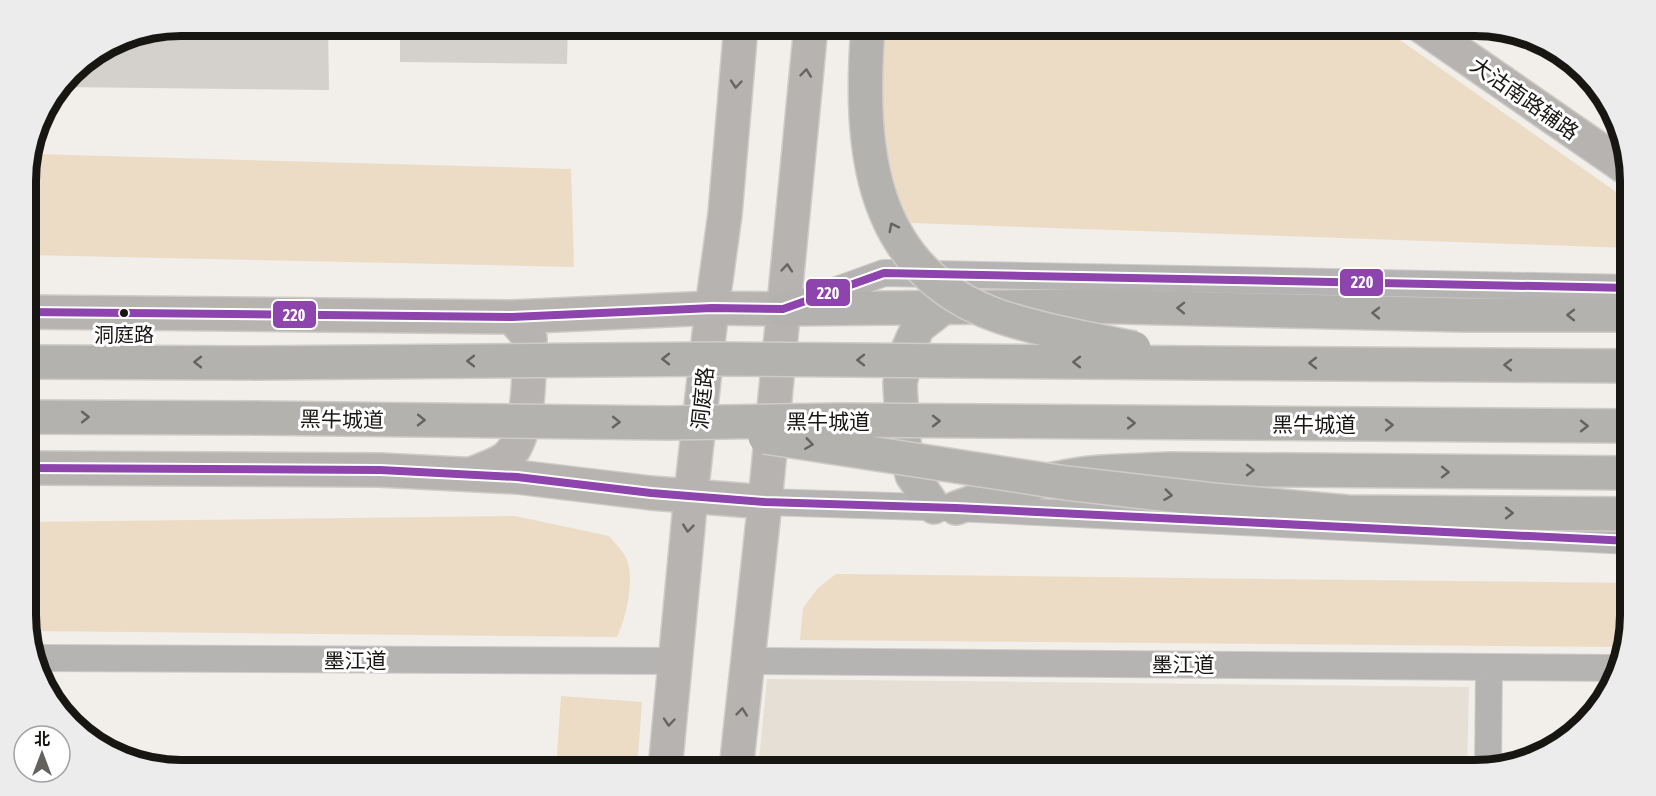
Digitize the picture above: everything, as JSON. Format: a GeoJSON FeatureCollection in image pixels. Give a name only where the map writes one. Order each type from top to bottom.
{"type":"FeatureCollection","features":[{"type":"Feature","properties":{"kind":"highway"},"geometry":{"type":"LineString","coordinates":[[868,36],[864,110],[868,150],[874,177],[892,228],[915,261],[949,291],[1000,316],[1199,363]]}},
{"type":"Feature","properties":{"kind":"highway"},"geometry":{"type":"LineString","coordinates":[[783,309],[1080,306],[1462,315],[1620,315]]}},
{"type":"Feature","properties":{"kind":"highway"},"geometry":{"type":"LineString","coordinates":[[944,307],[918,327],[909,347],[900,383],[903,439],[912,475],[945,508],[1021,486],[1061,477],[1103,472],[1170,469],[1620,473]]}},
{"type":"Feature","properties":{"kind":"highway"},"geometry":{"type":"LineString","coordinates":[[36,362],[256,363],[719,359],[1620,366]]}},
{"type":"Feature","properties":{"kind":"highway","name":"黑牛城道"},"geometry":{"type":"LineString","coordinates":[[36,417],[668,423],[850,420],[1620,426]]}},
{"type":"Feature","properties":{"kind":"highway"},"geometry":{"type":"LineString","coordinates":[[668,423],[1066,483],[1213,500],[1348,512],[1620,514]]}},
{"type":"Feature","properties":{"kind":"main road","name":"洞庭路"},"geometry":{"type":"LineString","coordinates":[[666,760],[691,495],[725,214],[740,36]]}},
{"type":"Feature","properties":{"kind":"main road"},"geometry":{"type":"LineString","coordinates":[[737,760],[765,502],[810,36]]}},
{"type":"Feature","properties":{"kind":"main road","name":"大沽南路辅路"},"geometry":{"type":"LineString","coordinates":[[1435,36],[1619,163]]}},
{"type":"Feature","properties":{"kind":"main road"},"geometry":{"type":"LineString","coordinates":[[36,312],[512,317],[712,308],[783,309]]}},
{"type":"Feature","properties":{"kind":"main road"},"geometry":{"type":"LineString","coordinates":[[471,475],[506,458],[520,442],[528,398],[530,338],[512,317]]}},
{"type":"Feature","properties":{"kind":"main road"},"geometry":{"type":"LineString","coordinates":[[36,468],[380,470],[517,477],[651,493],[765,502]]}},
{"type":"Feature","properties":{"kind":"street"},"geometry":{"type":"LineString","coordinates":[[783,309],[884,273],[1620,288]]}},
{"type":"Feature","properties":{"kind":"street"},"geometry":{"type":"LineString","coordinates":[[765,502],[945,508],[1620,541]]}},
{"type":"Feature","properties":{"kind":"street","name":"墨江道"},"geometry":{"type":"LineString","coordinates":[[43,658],[674,662]]}},
{"type":"Feature","properties":{"kind":"street","name":"墨江道"},"geometry":{"type":"LineString","coordinates":[[747,661],[1610,668]]}},
{"type":"Feature","properties":{"kind":"street"},"geometry":{"type":"LineString","coordinates":[[1488,759],[1489,667]]}},
{"type":"Feature","properties":{"kind":"shaded area"},"geometry":{"type":"Polygon","coordinates":[[[882,36],[1394,36],[1620,195],[1620,248],[911,223],[899,211],[891,184],[881,130],[882,36]]]}},
{"type":"Feature","properties":{"kind":"shaded area"},"geometry":{"type":"Polygon","coordinates":[[[39,154],[571,169],[574,267],[36,255],[36,171],[39,154]]]}},
{"type":"Feature","properties":{"kind":"shaded area"},"geometry":{"type":"Polygon","coordinates":[[[515,516],[609,536],[627,560],[630,571],[630,591],[617,637],[37,631],[36,522],[515,516]]]}},
{"type":"Feature","properties":{"kind":"shaded area"},"geometry":{"type":"Polygon","coordinates":[[[836,574],[1620,583],[1620,615],[1616,647],[800,640],[803,608],[818,588],[836,574]]]}},
{"type":"Feature","properties":{"kind":"shaded area"},"geometry":{"type":"Polygon","coordinates":[[[767,679],[1469,687],[1467,760],[759,760],[767,679]]]}},
{"type":"Feature","properties":{"kind":"shaded area"},"geometry":{"type":"Polygon","coordinates":[[[561,696],[642,702],[638,760],[557,760],[561,696]]]}},
{"type":"Feature","properties":{"kind":"building"},"geometry":{"type":"Polygon","coordinates":[[[171,36],[328,36],[329,90],[71,87],[100,60],[125,47],[153,39],[171,36]]]}},
{"type":"Feature","properties":{"kind":"building"},"geometry":{"type":"Polygon","coordinates":[[[400,36],[568,36],[567,64],[400,62],[400,36]]]}},
{"type":"Feature","properties":{"kind":"transit line","name":"220"},"geometry":{"type":"LineString","coordinates":[[36,312],[512,317],[712,308],[783,309],[884,273],[1620,288]]}},
{"type":"Feature","properties":{"kind":"transit line","name":"220"},"geometry":{"type":"LineString","coordinates":[[36,468],[380,470],[517,477],[651,493],[765,502],[956,508],[1620,541]]}},
{"type":"Feature","properties":{"kind":"place","name":"洞庭路"},"geometry":{"type":"Point","coordinates":[124,313]}}]}
